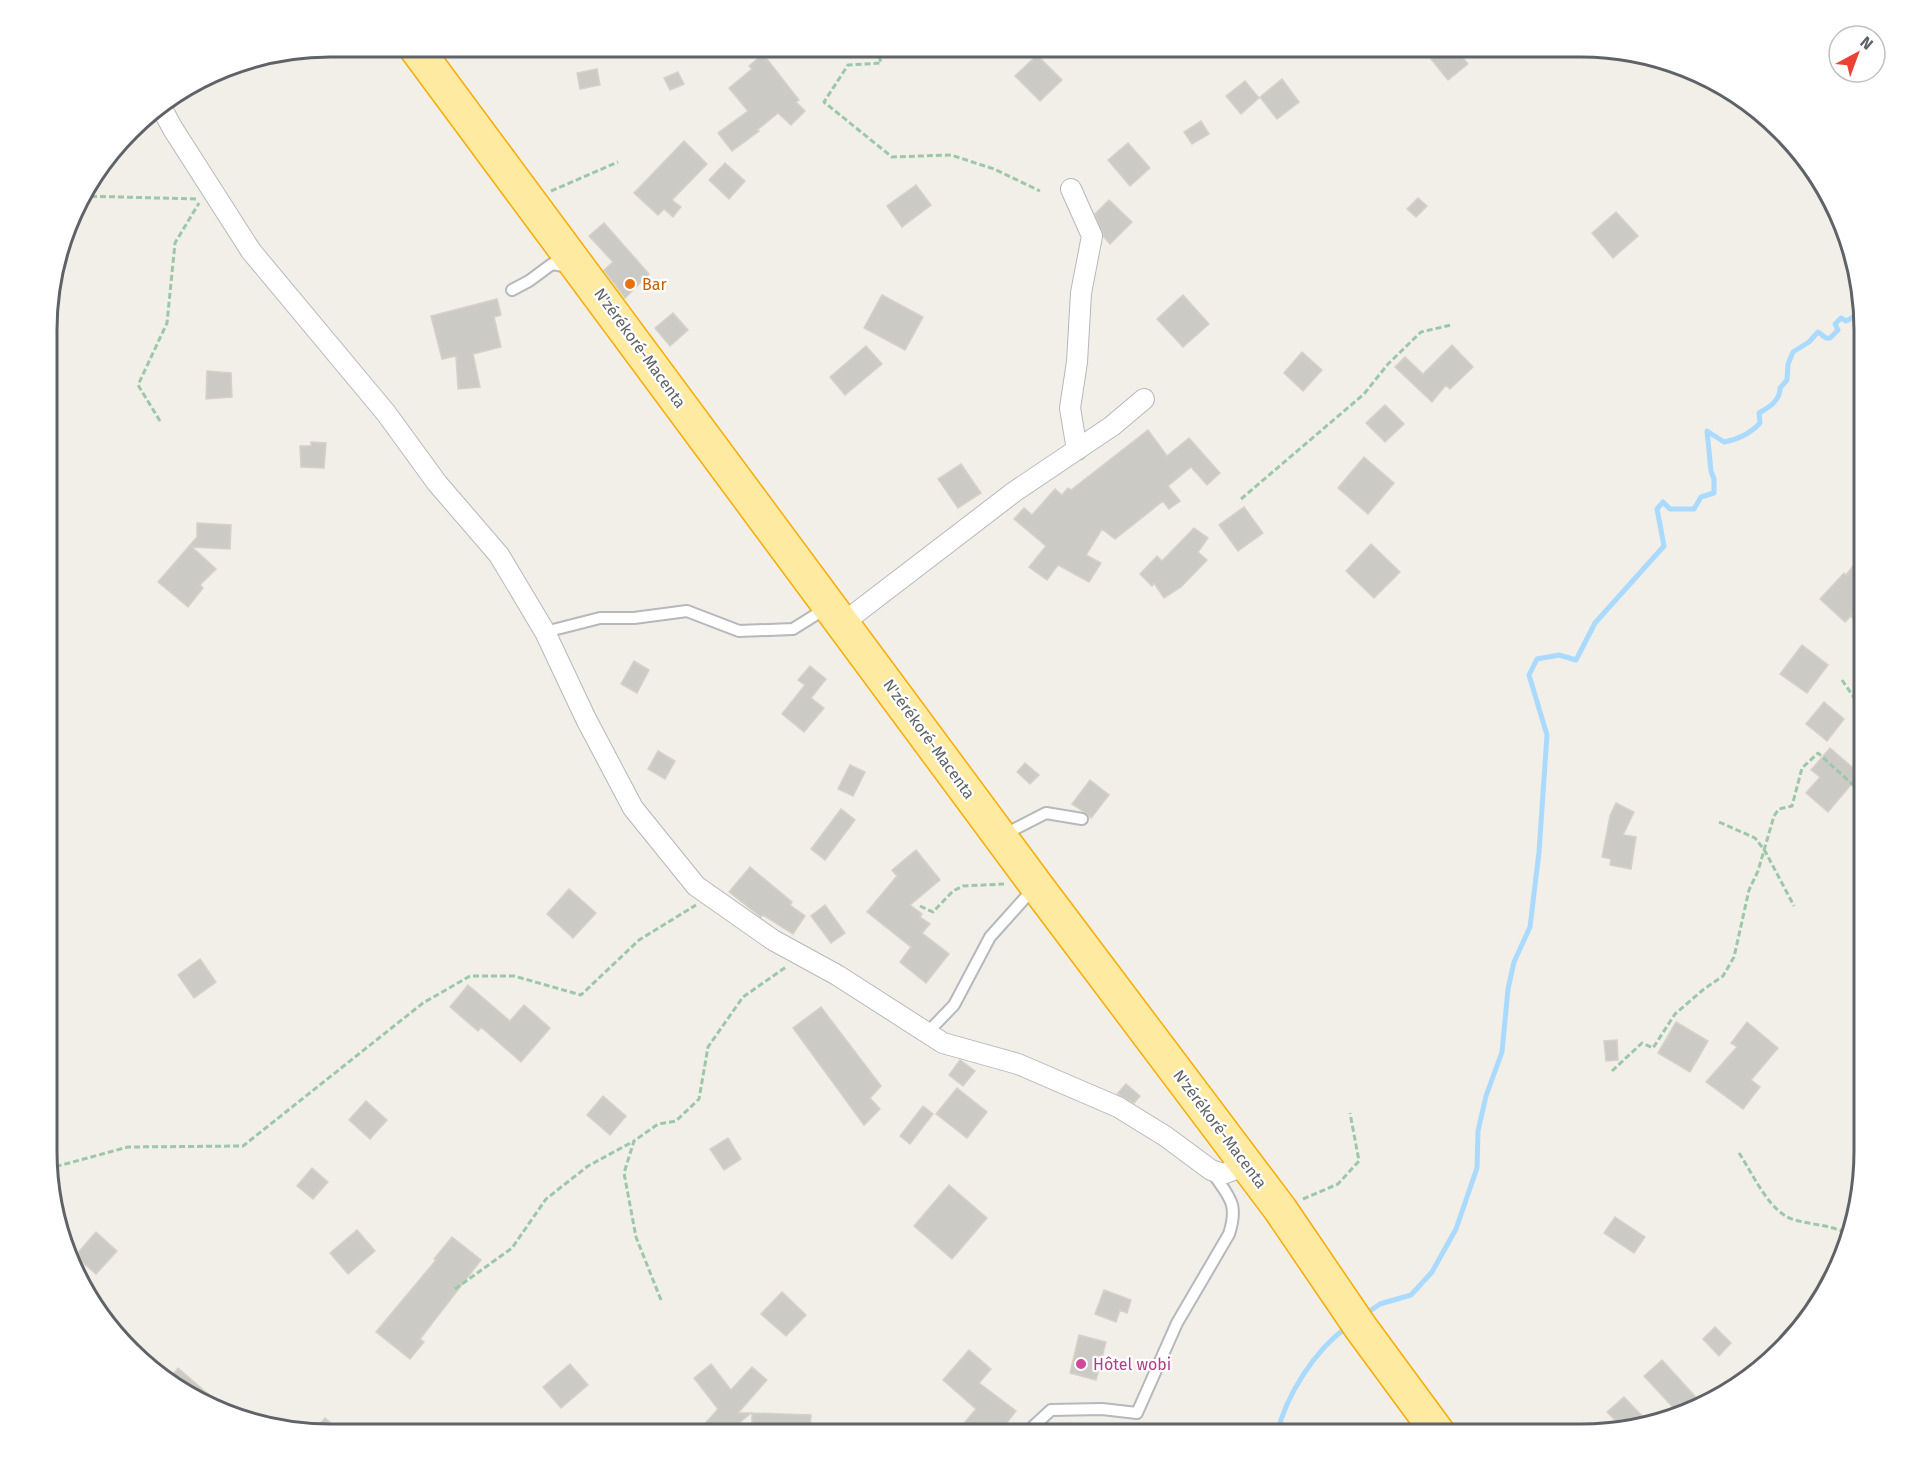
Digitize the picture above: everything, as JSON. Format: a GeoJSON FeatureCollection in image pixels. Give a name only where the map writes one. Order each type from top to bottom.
{"type":"FeatureCollection","features":[{"type":"Feature","properties":{"kind":"highway","name":"N'zérékoré-Macenta"},"geometry":{"type":"LineString","coordinates":[[424,57],[1000,837],[1280,1209],[1355,1319],[1432,1424]]}},
{"type":"Feature","properties":{"kind":"street"},"geometry":{"type":"LineString","coordinates":[[164,113],[251,251],[386,413],[437,483],[499,555],[545,632],[586,718],[633,807],[696,886],[773,939],[837,975],[943,1043],[1018,1064],[1119,1107],[1165,1136],[1211,1170],[1222,1174],[1231,1171],[1244,1161]]}},
{"type":"Feature","properties":{"kind":"street"},"geometry":{"type":"LineString","coordinates":[[1071,189],[1092,236],[1082,293],[1077,362],[1070,408],[1077,450]]}},
{"type":"Feature","properties":{"kind":"street"},"geometry":{"type":"LineString","coordinates":[[837,614],[1112,426],[1144,399]]}},
{"type":"Feature","properties":{"kind":"lane"},"geometry":{"type":"LineString","coordinates":[[512,290],[552,264],[581,269]]}},
{"type":"Feature","properties":{"kind":"lane"},"geometry":{"type":"LineString","coordinates":[[545,632],[600,618],[634,618],[687,611],[739,631],[793,629],[837,614]]}},
{"type":"Feature","properties":{"kind":"lane"},"geometry":{"type":"LineString","coordinates":[[1000,837],[1046,813],[1082,819]]}},
{"type":"Feature","properties":{"kind":"lane"},"geometry":{"type":"LineString","coordinates":[[927,1033],[954,1005],[990,937],[1036,885]]}},
{"type":"Feature","properties":{"kind":"lane"},"geometry":{"type":"LineString","coordinates":[[1036,1424],[1051,1410],[1102,1409],[1137,1413],[1177,1323],[1229,1234],[1234,1208],[1211,1170]]}},
{"type":"Feature","properties":{"kind":"path"},"geometry":{"type":"LineString","coordinates":[[880,57],[881,63],[848,65],[824,102],[892,157],[951,155],[994,169],[1040,191]]}},
{"type":"Feature","properties":{"kind":"path"},"geometry":{"type":"LineString","coordinates":[[530,200],[618,162]]}},
{"type":"Feature","properties":{"kind":"path"},"geometry":{"type":"LineString","coordinates":[[93,196],[202,199],[175,243],[167,322],[138,385],[160,421]]}},
{"type":"Feature","properties":{"kind":"path"},"geometry":{"type":"LineString","coordinates":[[1241,499],[1364,394],[1388,364],[1422,332],[1451,325]]}},
{"type":"Feature","properties":{"kind":"path"},"geometry":{"type":"LineString","coordinates":[[1842,680],[1854,697]]}},
{"type":"Feature","properties":{"kind":"path"},"geometry":{"type":"LineString","coordinates":[[1612,1071],[1642,1043],[1653,1048],[1675,1014],[1723,976],[1734,957],[1749,890],[1765,851],[1774,816],[1779,809],[1792,806],[1802,768],[1818,753],[1854,784]]}},
{"type":"Feature","properties":{"kind":"path"},"geometry":{"type":"LineString","coordinates":[[1719,822],[1755,838],[1765,851],[1794,906]]}},
{"type":"Feature","properties":{"kind":"path"},"geometry":{"type":"LineString","coordinates":[[920,906],[933,912],[953,891],[963,886],[1036,885]]}},
{"type":"Feature","properties":{"kind":"path"},"geometry":{"type":"LineString","coordinates":[[58,1166],[128,1147],[243,1146],[423,1003],[470,976],[514,975],[581,994],[639,940],[710,896]]}},
{"type":"Feature","properties":{"kind":"path"},"geometry":{"type":"LineString","coordinates":[[455,1289],[512,1248],[546,1198],[588,1166],[634,1141],[658,1124],[676,1121],[699,1099],[708,1047],[743,998],[802,956]]}},
{"type":"Feature","properties":{"kind":"path"},"geometry":{"type":"LineString","coordinates":[[1280,1209],[1338,1184],[1359,1161],[1350,1113]]}},
{"type":"Feature","properties":{"kind":"path"},"geometry":{"type":"LineString","coordinates":[[634,1141],[624,1173],[636,1237],[661,1300]]}},
{"type":"Feature","properties":{"kind":"path"},"geometry":{"type":"LineString","coordinates":[[1739,1153],[1773,1208],[1792,1220],[1842,1230]]}},
{"type":"Feature","properties":{"kind":"building"},"geometry":{"type":"Polygon","coordinates":[[[760,57],[765,57],[799,100],[796,102],[805,111],[791,125],[778,113],[732,151],[718,133],[748,111],[729,88],[752,69],[749,66],[760,57]]]}},
{"type":"Feature","properties":{"kind":"building"},"geometry":{"type":"Polygon","coordinates":[[[1035,57],[1039,57],[1062,80],[1040,101],[1015,76],[1035,57]]]}},
{"type":"Feature","properties":{"kind":"building"},"geometry":{"type":"Polygon","coordinates":[[[1429,57],[1462,57],[1468,64],[1448,80],[1429,57]]]}},
{"type":"Feature","properties":{"kind":"building"},"geometry":{"type":"Polygon","coordinates":[[[597,69],[600,85],[580,89],[577,73],[597,69]]]}},
{"type":"Feature","properties":{"kind":"building"},"geometry":{"type":"Polygon","coordinates":[[[678,72],[684,84],[670,90],[664,78],[678,72]]]}},
{"type":"Feature","properties":{"kind":"building"},"geometry":{"type":"Polygon","coordinates":[[[1282,79],[1299,102],[1277,119],[1260,97],[1282,79]]]}},
{"type":"Feature","properties":{"kind":"building"},"geometry":{"type":"Polygon","coordinates":[[[1245,81],[1259,98],[1241,114],[1226,96],[1245,81]]]}},
{"type":"Feature","properties":{"kind":"building"},"geometry":{"type":"Polygon","coordinates":[[[1201,121],[1209,134],[1192,144],[1184,132],[1201,121]]]}},
{"type":"Feature","properties":{"kind":"building"},"geometry":{"type":"Polygon","coordinates":[[[684,141],[707,164],[672,200],[681,207],[673,217],[664,209],[658,215],[634,193],[684,141]]]}},
{"type":"Feature","properties":{"kind":"building"},"geometry":{"type":"Polygon","coordinates":[[[1128,143],[1150,168],[1130,186],[1108,160],[1128,143]]]}},
{"type":"Feature","properties":{"kind":"building"},"geometry":{"type":"Polygon","coordinates":[[[725,163],[745,181],[729,199],[709,180],[725,163]]]}},
{"type":"Feature","properties":{"kind":"building"},"geometry":{"type":"Polygon","coordinates":[[[916,185],[931,205],[902,227],[887,206],[916,185]]]}},
{"type":"Feature","properties":{"kind":"building"},"geometry":{"type":"Polygon","coordinates":[[[1418,198],[1427,206],[1416,217],[1407,209],[1418,198]]]}},
{"type":"Feature","properties":{"kind":"building"},"geometry":{"type":"Polygon","coordinates":[[[1109,200],[1132,222],[1110,244],[1104,237],[1095,214],[1109,200]]]}},
{"type":"Feature","properties":{"kind":"building"},"geometry":{"type":"Polygon","coordinates":[[[1616,212],[1638,236],[1613,258],[1592,233],[1616,212]]]}},
{"type":"Feature","properties":{"kind":"building"},"geometry":{"type":"Polygon","coordinates":[[[604,223],[649,274],[625,298],[604,270],[613,262],[589,236],[604,223]]]}},
{"type":"Feature","properties":{"kind":"building"},"geometry":{"type":"Polygon","coordinates":[[[882,295],[923,317],[905,350],[864,328],[882,295]]]}},
{"type":"Feature","properties":{"kind":"building"},"geometry":{"type":"Polygon","coordinates":[[[1183,295],[1209,324],[1183,347],[1157,319],[1183,295]]]}},
{"type":"Feature","properties":{"kind":"building"},"geometry":{"type":"Polygon","coordinates":[[[497,299],[501,315],[494,317],[501,347],[473,354],[480,387],[458,389],[456,356],[442,359],[431,316],[497,299]]]}},
{"type":"Feature","properties":{"kind":"building"},"geometry":{"type":"Polygon","coordinates":[[[673,313],[688,330],[670,346],[655,328],[673,313]]]}},
{"type":"Feature","properties":{"kind":"building"},"geometry":{"type":"Polygon","coordinates":[[[1452,345],[1473,367],[1450,389],[1446,385],[1432,402],[1395,367],[1405,357],[1423,374],[1452,345]]]}},
{"type":"Feature","properties":{"kind":"building"},"geometry":{"type":"Polygon","coordinates":[[[866,346],[882,364],[845,395],[830,377],[866,346]]]}},
{"type":"Feature","properties":{"kind":"building"},"geometry":{"type":"Polygon","coordinates":[[[1302,352],[1322,370],[1303,391],[1284,373],[1302,352]]]}},
{"type":"Feature","properties":{"kind":"building"},"geometry":{"type":"Polygon","coordinates":[[[207,371],[231,373],[232,397],[206,399],[207,371]]]}},
{"type":"Feature","properties":{"kind":"building"},"geometry":{"type":"Polygon","coordinates":[[[1385,405],[1404,424],[1385,442],[1366,423],[1385,405]]]}},
{"type":"Feature","properties":{"kind":"building"},"geometry":{"type":"Polygon","coordinates":[[[1148,430],[1167,456],[1189,438],[1220,473],[1207,485],[1191,467],[1168,486],[1180,501],[1169,509],[1163,501],[1115,539],[1102,529],[1086,555],[1101,563],[1089,582],[1058,565],[1047,580],[1029,567],[1046,546],[1014,519],[1024,508],[1032,515],[1055,489],[1062,495],[1068,488],[1071,490],[1148,430]]]}},
{"type":"Feature","properties":{"kind":"building"},"geometry":{"type":"Polygon","coordinates":[[[311,442],[326,443],[324,468],[301,467],[300,446],[311,446],[311,442]]]}},
{"type":"Feature","properties":{"kind":"building"},"geometry":{"type":"Polygon","coordinates":[[[1364,457],[1394,483],[1368,514],[1338,488],[1364,457]]]}},
{"type":"Feature","properties":{"kind":"building"},"geometry":{"type":"Polygon","coordinates":[[[961,464],[981,493],[958,508],[938,479],[961,464]]]}},
{"type":"Feature","properties":{"kind":"building"},"geometry":{"type":"Polygon","coordinates":[[[1244,507],[1263,533],[1238,551],[1219,525],[1244,507]]]}},
{"type":"Feature","properties":{"kind":"building"},"geometry":{"type":"Polygon","coordinates":[[[197,523],[231,525],[230,549],[192,547],[216,569],[200,585],[203,588],[188,607],[158,582],[197,537],[197,523]]]}},
{"type":"Feature","properties":{"kind":"building"},"geometry":{"type":"Polygon","coordinates":[[[1194,528],[1208,538],[1198,552],[1207,560],[1181,587],[1164,598],[1154,583],[1152,586],[1140,574],[1157,556],[1162,561],[1194,528]]]}},
{"type":"Feature","properties":{"kind":"building"},"geometry":{"type":"Polygon","coordinates":[[[1371,544],[1400,572],[1374,598],[1346,571],[1371,544]]]}},
{"type":"Feature","properties":{"kind":"building"},"geometry":{"type":"Polygon","coordinates":[[[1854,565],[1854,618],[1852,615],[1845,622],[1820,599],[1844,573],[1846,575],[1854,565]]]}},
{"type":"Feature","properties":{"kind":"building"},"geometry":{"type":"Polygon","coordinates":[[[1802,645],[1828,665],[1807,693],[1780,674],[1802,645]]]}},
{"type":"Feature","properties":{"kind":"building"},"geometry":{"type":"Polygon","coordinates":[[[634,661],[649,670],[637,693],[621,684],[634,661]]]}},
{"type":"Feature","properties":{"kind":"building"},"geometry":{"type":"Polygon","coordinates":[[[810,666],[826,679],[811,698],[824,708],[804,732],[782,714],[805,685],[798,680],[810,666]]]}},
{"type":"Feature","properties":{"kind":"building"},"geometry":{"type":"Polygon","coordinates":[[[1824,702],[1844,719],[1827,741],[1806,724],[1824,702]]]}},
{"type":"Feature","properties":{"kind":"building"},"geometry":{"type":"Polygon","coordinates":[[[1830,748],[1854,769],[1854,781],[1828,812],[1806,793],[1820,777],[1811,770],[1830,748]]]}},
{"type":"Feature","properties":{"kind":"building"},"geometry":{"type":"Polygon","coordinates":[[[658,751],[675,761],[665,779],[648,769],[658,751]]]}},
{"type":"Feature","properties":{"kind":"building"},"geometry":{"type":"Polygon","coordinates":[[[1025,763],[1039,775],[1030,784],[1017,772],[1025,763]]]}},
{"type":"Feature","properties":{"kind":"building"},"geometry":{"type":"Polygon","coordinates":[[[850,765],[865,772],[853,796],[838,789],[850,765]]]}},
{"type":"Feature","properties":{"kind":"building"},"geometry":{"type":"Polygon","coordinates":[[[1090,780],[1109,795],[1091,818],[1072,804],[1090,780]]]}},
{"type":"Feature","properties":{"kind":"building"},"geometry":{"type":"Polygon","coordinates":[[[1616,803],[1634,812],[1623,835],[1636,837],[1631,869],[1610,865],[1611,859],[1602,857],[1610,816],[1616,803]]]}},
{"type":"Feature","properties":{"kind":"building"},"geometry":{"type":"Polygon","coordinates":[[[841,809],[855,820],[825,860],[811,849],[841,809]]]}},
{"type":"Feature","properties":{"kind":"building"},"geometry":{"type":"Polygon","coordinates":[[[916,850],[940,880],[910,905],[922,914],[920,917],[930,924],[922,933],[949,954],[926,983],[900,962],[911,947],[867,912],[897,876],[892,870],[916,850]]]}},
{"type":"Feature","properties":{"kind":"building"},"geometry":{"type":"Polygon","coordinates":[[[750,867],[792,902],[790,905],[805,916],[793,934],[763,915],[761,917],[729,892],[750,867]]]}},
{"type":"Feature","properties":{"kind":"building"},"geometry":{"type":"Polygon","coordinates":[[[569,889],[596,913],[573,938],[547,914],[569,889]]]}},
{"type":"Feature","properties":{"kind":"building"},"geometry":{"type":"Polygon","coordinates":[[[825,905],[845,933],[831,943],[811,916],[825,905]]]}},
{"type":"Feature","properties":{"kind":"building"},"geometry":{"type":"Polygon","coordinates":[[[200,959],[216,982],[194,998],[178,975],[200,959]]]}},
{"type":"Feature","properties":{"kind":"building"},"geometry":{"type":"Polygon","coordinates":[[[468,985],[510,1021],[524,1005],[550,1028],[521,1062],[481,1027],[478,1031],[450,1007],[468,985]]]}},
{"type":"Feature","properties":{"kind":"building"},"geometry":{"type":"Polygon","coordinates":[[[821,1007],[881,1086],[870,1098],[880,1109],[864,1125],[793,1028],[821,1007]]]}},
{"type":"Feature","properties":{"kind":"building"},"geometry":{"type":"Polygon","coordinates":[[[1676,1022],[1708,1041],[1690,1072],[1658,1053],[1676,1022]]]}},
{"type":"Feature","properties":{"kind":"building"},"geometry":{"type":"Polygon","coordinates":[[[1747,1022],[1778,1048],[1751,1080],[1760,1087],[1743,1109],[1706,1082],[1737,1047],[1731,1043],[1747,1022]]]}},
{"type":"Feature","properties":{"kind":"building"},"geometry":{"type":"Polygon","coordinates":[[[1617,1040],[1618,1060],[1606,1061],[1604,1041],[1617,1040]]]}},
{"type":"Feature","properties":{"kind":"building"},"geometry":{"type":"Polygon","coordinates":[[[960,1060],[975,1071],[963,1086],[949,1075],[960,1060]]]}},
{"type":"Feature","properties":{"kind":"building"},"geometry":{"type":"Polygon","coordinates":[[[1126,1084],[1140,1096],[1134,1103],[1117,1094],[1126,1084]]]}},
{"type":"Feature","properties":{"kind":"building"},"geometry":{"type":"Polygon","coordinates":[[[957,1088],[987,1112],[967,1138],[936,1114],[957,1088]]]}},
{"type":"Feature","properties":{"kind":"building"},"geometry":{"type":"Polygon","coordinates":[[[603,1096],[626,1116],[610,1135],[587,1115],[603,1096]]]}},
{"type":"Feature","properties":{"kind":"building"},"geometry":{"type":"Polygon","coordinates":[[[366,1101],[387,1120],[370,1139],[349,1120],[366,1101]]]}},
{"type":"Feature","properties":{"kind":"building"},"geometry":{"type":"Polygon","coordinates":[[[923,1106],[933,1114],[910,1144],[900,1136],[923,1106]]]}},
{"type":"Feature","properties":{"kind":"building"},"geometry":{"type":"Polygon","coordinates":[[[728,1138],[741,1159],[724,1170],[710,1149],[728,1138]]]}},
{"type":"Feature","properties":{"kind":"building"},"geometry":{"type":"Polygon","coordinates":[[[312,1168],[328,1182],[313,1199],[297,1186],[312,1168]]]}},
{"type":"Feature","properties":{"kind":"building"},"geometry":{"type":"Polygon","coordinates":[[[949,1185],[987,1218],[952,1259],[914,1226],[949,1185]]]}},
{"type":"Feature","properties":{"kind":"building"},"geometry":{"type":"Polygon","coordinates":[[[1615,1217],[1645,1237],[1634,1253],[1604,1233],[1615,1217]]]}},
{"type":"Feature","properties":{"kind":"building"},"geometry":{"type":"Polygon","coordinates":[[[357,1230],[375,1251],[348,1274],[330,1253],[357,1230]]]}},
{"type":"Feature","properties":{"kind":"building"},"geometry":{"type":"Polygon","coordinates":[[[96,1232],[117,1251],[96,1274],[80,1261],[77,1253],[96,1232]]]}},
{"type":"Feature","properties":{"kind":"building"},"geometry":{"type":"Polygon","coordinates":[[[452,1237],[481,1260],[420,1339],[424,1342],[410,1359],[376,1332],[436,1260],[434,1259],[452,1237]]]}},
{"type":"Feature","properties":{"kind":"building"},"geometry":{"type":"Polygon","coordinates":[[[1104,1290],[1131,1300],[1127,1313],[1120,1310],[1116,1322],[1095,1314],[1104,1290]]]}},
{"type":"Feature","properties":{"kind":"building"},"geometry":{"type":"Polygon","coordinates":[[[782,1292],[806,1315],[786,1336],[761,1314],[782,1292]]]}},
{"type":"Feature","properties":{"kind":"building"},"geometry":{"type":"Polygon","coordinates":[[[1715,1327],[1731,1343],[1719,1356],[1703,1339],[1715,1327]]]}},
{"type":"Feature","properties":{"kind":"building"},"geometry":{"type":"Polygon","coordinates":[[[1079,1335],[1106,1342],[1096,1380],[1070,1373],[1079,1335]]]}},
{"type":"Feature","properties":{"kind":"building"},"geometry":{"type":"Polygon","coordinates":[[[969,1350],[991,1369],[979,1383],[1016,1411],[1006,1424],[963,1424],[976,1409],[943,1380],[969,1350]]]}},
{"type":"Feature","properties":{"kind":"building"},"geometry":{"type":"Polygon","coordinates":[[[1662,1360],[1697,1398],[1673,1407],[1644,1376],[1662,1360]]]}},
{"type":"Feature","properties":{"kind":"building"},"geometry":{"type":"Polygon","coordinates":[[[570,1364],[588,1385],[561,1408],[543,1387],[570,1364]]]}},
{"type":"Feature","properties":{"kind":"building"},"geometry":{"type":"Polygon","coordinates":[[[711,1364],[731,1390],[752,1367],[767,1380],[738,1413],[751,1413],[738,1424],[705,1424],[718,1409],[694,1378],[711,1364]]]}},
{"type":"Feature","properties":{"kind":"building"},"geometry":{"type":"Polygon","coordinates":[[[178,1368],[212,1397],[209,1396],[173,1374],[178,1368]]]}},
{"type":"Feature","properties":{"kind":"building"},"geometry":{"type":"Polygon","coordinates":[[[1624,1397],[1643,1417],[1617,1422],[1607,1412],[1624,1397]]]}},
{"type":"Feature","properties":{"kind":"building"},"geometry":{"type":"Polygon","coordinates":[[[752,1413],[811,1415],[810,1424],[752,1424],[752,1413]]]}},
{"type":"Feature","properties":{"kind":"building"},"geometry":{"type":"Polygon","coordinates":[[[325,1418],[332,1424],[330,1424],[320,1423],[325,1418]]]}},
{"type":"Feature","properties":{"kind":"waterway"},"geometry":{"type":"LineString","coordinates":[[1364,1315],[1380,1304],[1411,1295],[1432,1272],[1456,1229],[1477,1168],[1478,1131],[1486,1096],[1502,1052],[1508,989],[1514,962],[1530,927],[1539,852],[1547,735],[1529,675],[1537,659],[1559,655],[1576,660],[1595,623],[1664,546],[1657,509],[1663,502],[1670,509],[1694,509],[1701,497],[1714,493],[1707,431],[1724,442],[1744,436],[1756,427],[1760,423],[1759,413],[1776,400],[1780,388],[1787,380],[1788,364],[1793,352],[1809,342],[1818,332],[1830,338],[1838,330],[1835,324],[1841,318],[1846,321],[1853,317]]}},
{"type":"Feature","properties":{"kind":"waterway"},"geometry":{"type":"LineString","coordinates":[[1280,1424],[1287,1404],[1303,1374],[1324,1348],[1347,1327]]}},
{"type":"Feature","properties":{"kind":"place","name":"Bar"},"geometry":{"type":"Point","coordinates":[630,284]}},
{"type":"Feature","properties":{"kind":"place","name":"Hôtel wobi"},"geometry":{"type":"Point","coordinates":[1081,1364]}}]}
